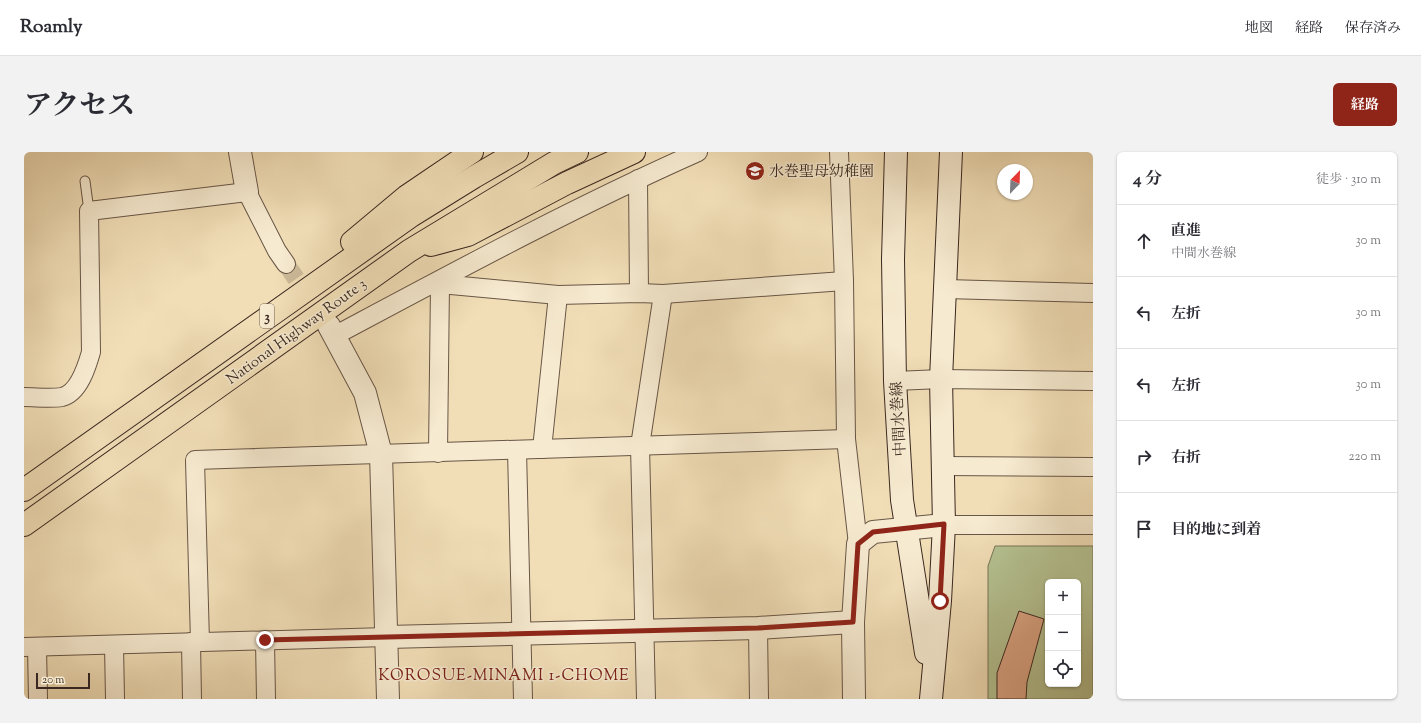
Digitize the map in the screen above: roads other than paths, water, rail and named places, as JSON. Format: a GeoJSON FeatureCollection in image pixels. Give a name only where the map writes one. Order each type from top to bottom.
{"type":"FeatureCollection","features":[{"type":"Feature","properties":{"kind":"highway"},"geometry":{"type":"LineString","coordinates":[[280,307],[365,230],[407,196],[472,152]]}},
{"type":"Feature","properties":{"kind":"highway","name":"National Highway Route 3"},"geometry":{"type":"LineString","coordinates":[[24,490],[280,307],[411,216],[474,176],[517,152]]}},
{"type":"Feature","properties":{"kind":"highway","name":"National Highway Route 3"},"geometry":{"type":"LineString","coordinates":[[24,525],[408,251],[554,163],[577,152]]}},
{"type":"Feature","properties":{"kind":"highway"},"geometry":{"type":"LineString","coordinates":[[408,251],[468,235],[567,183],[634,152]]}},
{"type":"Feature","properties":{"kind":"street"},"geometry":{"type":"LineString","coordinates":[[240,152],[247,192],[276,251],[286,264]]}},
{"type":"Feature","properties":{"kind":"street"},"geometry":{"type":"LineString","coordinates":[[388,699],[381,454],[365,393],[332,331],[505,244],[638,179],[698,152]]}},
{"type":"Feature","properties":{"kind":"street"},"geometry":{"type":"LineString","coordinates":[[839,152],[844,281],[846,439],[858,544],[853,622],[854,699]]}},
{"type":"Feature","properties":{"kind":"street","name":"中間水巻線"},"geometry":{"type":"LineString","coordinates":[[896,152],[893,259],[895,381],[902,500],[908,529],[931,692]]}},
{"type":"Feature","properties":{"kind":"street","name":"中間水巻線"},"geometry":{"type":"LineString","coordinates":[[931,692],[940,601],[944,524],[942,379],[951,152]]}},
{"type":"Feature","properties":{"kind":"street"},"geometry":{"type":"LineString","coordinates":[[638,179],[639,293]]}},
{"type":"Feature","properties":{"kind":"street"},"geometry":{"type":"LineString","coordinates":[[24,397],[63,397],[77,386],[86,370],[91,352],[89,211],[247,192]]}},
{"type":"Feature","properties":{"kind":"street"},"geometry":{"type":"LineString","coordinates":[[438,453],[440,284],[558,295],[639,293],[663,294],[844,281]]}},
{"type":"Feature","properties":{"kind":"street"},"geometry":{"type":"LineString","coordinates":[[946,288],[1093,293]]}},
{"type":"Feature","properties":{"kind":"street"},"geometry":{"type":"LineString","coordinates":[[646,699],[646,630],[640,446],[663,294]]}},
{"type":"Feature","properties":{"kind":"street"},"geometry":{"type":"LineString","coordinates":[[542,449],[558,295]]}},
{"type":"Feature","properties":{"kind":"street"},"geometry":{"type":"LineString","coordinates":[[895,381],[942,379],[1093,381]]}},
{"type":"Feature","properties":{"kind":"street"},"geometry":{"type":"LineString","coordinates":[[192,699],[195,642],[195,460],[846,439]]}},
{"type":"Feature","properties":{"kind":"street"},"geometry":{"type":"LineString","coordinates":[[517,450],[523,699]]}},
{"type":"Feature","properties":{"kind":"street"},"geometry":{"type":"LineString","coordinates":[[943,466],[1093,467]]}},
{"type":"Feature","properties":{"kind":"street"},"geometry":{"type":"LineString","coordinates":[[858,544],[873,532],[944,524],[1093,525]]}},
{"type":"Feature","properties":{"kind":"street"},"geometry":{"type":"LineString","coordinates":[[38,699],[31,647],[758,628],[853,622]]}},
{"type":"Feature","properties":{"kind":"street"},"geometry":{"type":"LineString","coordinates":[[758,628],[759,699]]}},
{"type":"Feature","properties":{"kind":"street"},"geometry":{"type":"LineString","coordinates":[[265,640],[266,699]]}},
{"type":"Feature","properties":{"kind":"street"},"geometry":{"type":"LineString","coordinates":[[114,645],[115,699]]}},
{"type":"Feature","properties":{"kind":"lane"},"geometry":{"type":"LineString","coordinates":[[85,181],[89,211]]}},
{"type":"Feature","properties":{"kind":"tunnel"},"geometry":{"type":"LineString","coordinates":[[286,264],[328,325]]}},
{"type":"Feature","properties":{"kind":"place","name":"水巻聖母幼稚園"},"geometry":{"type":"Point","coordinates":[755,171]}},
{"type":"Feature","properties":{"kind":"district","name":"KOROSUE-MINAMI 1-CHOME"},"geometry":{"type":"Point","coordinates":[504,674]}}]}
